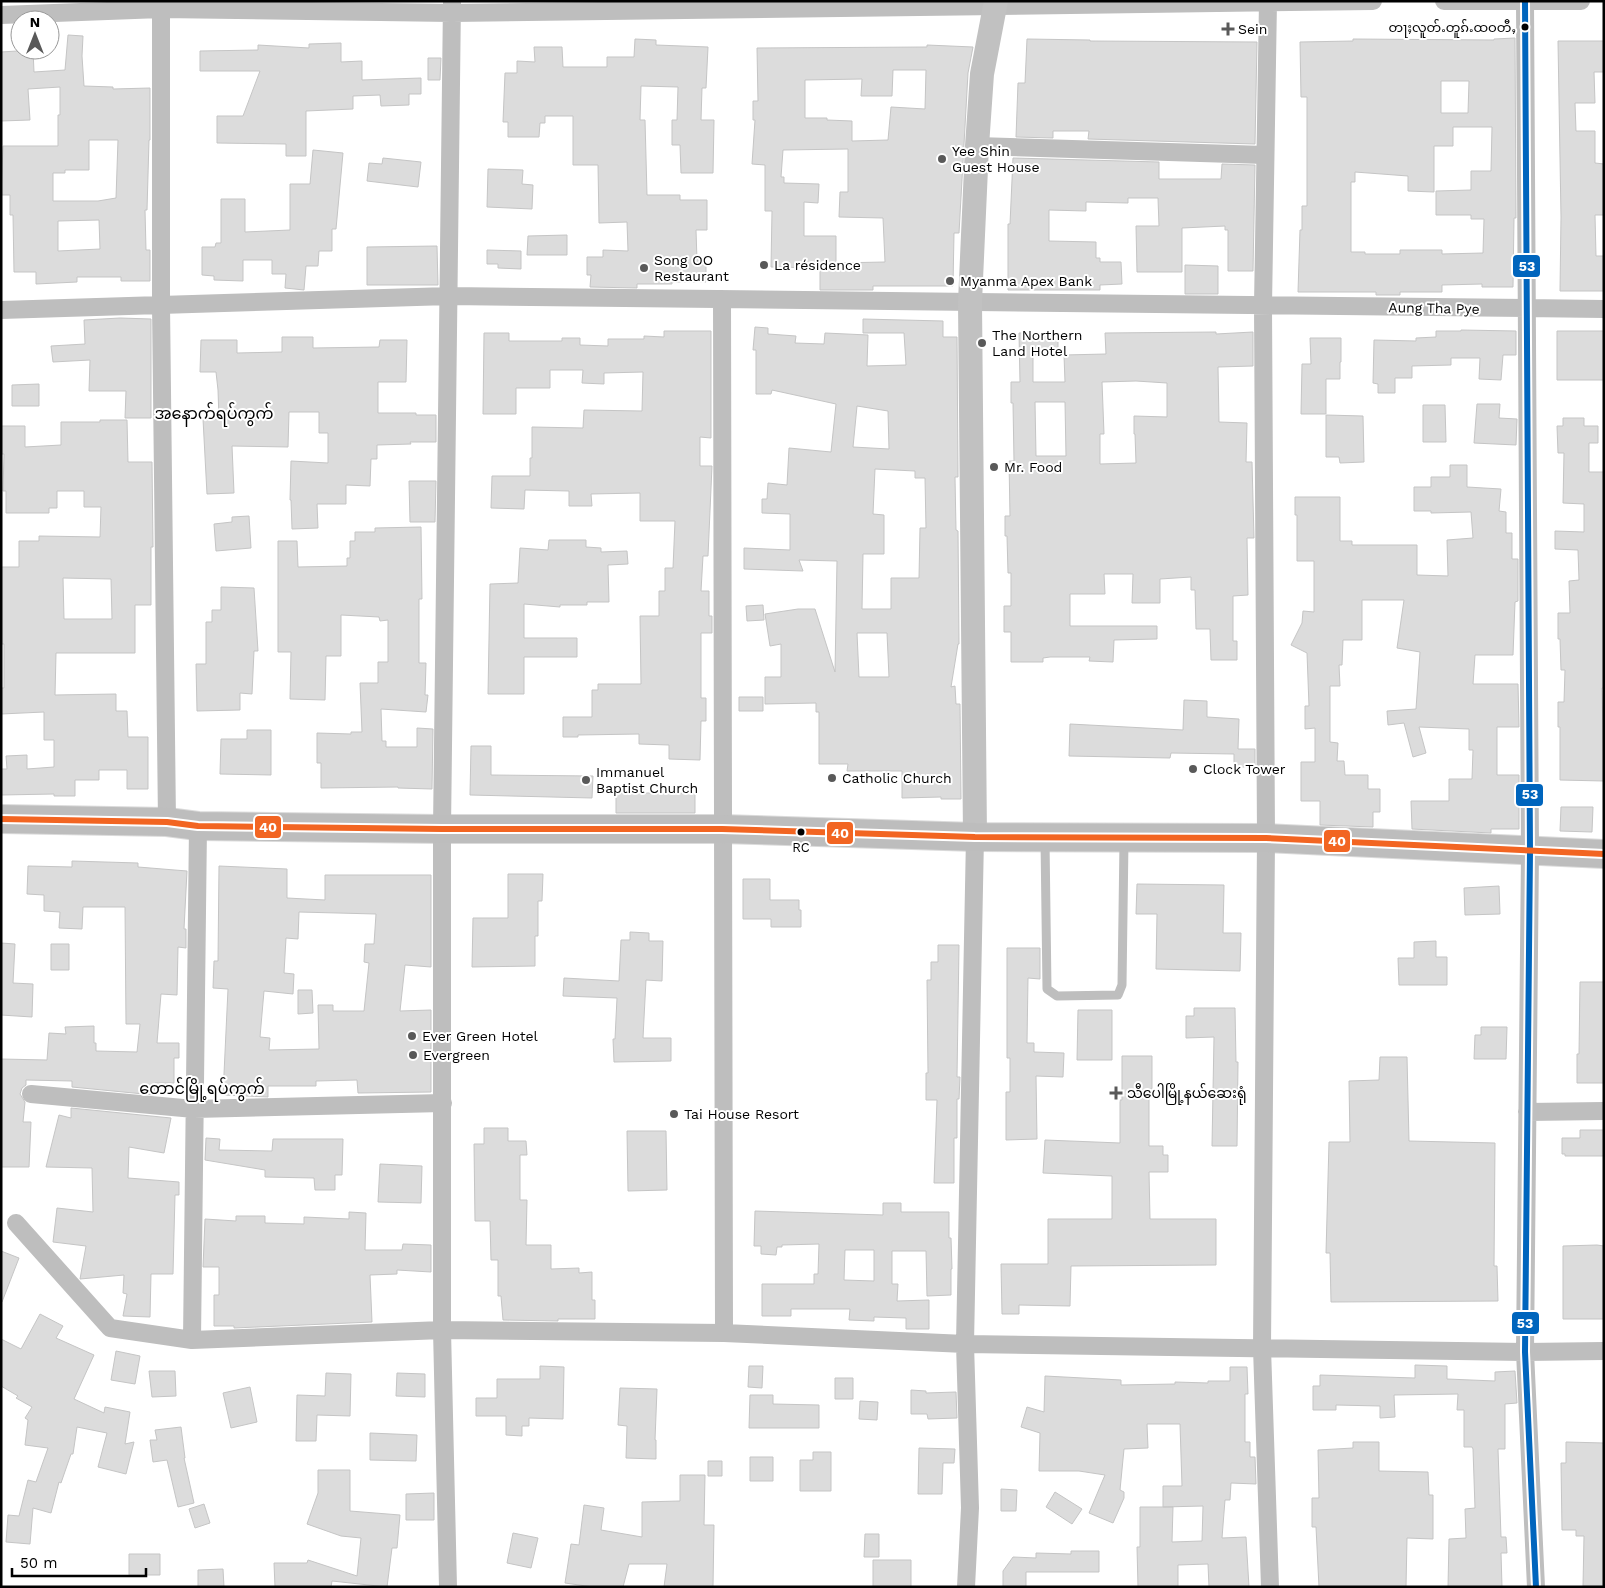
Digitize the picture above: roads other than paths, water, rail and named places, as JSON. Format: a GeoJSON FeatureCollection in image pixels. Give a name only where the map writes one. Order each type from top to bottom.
{"type":"FeatureCollection","features":[{"type":"Feature","properties":{"kind":"highway"},"geometry":{"type":"LineString","coordinates":[[1,819],[167,822],[198,826],[722,830],[1045,838],[1266,838],[1604,854]]}},
{"type":"Feature","properties":{"kind":"main road"},"geometry":{"type":"LineString","coordinates":[[975,837],[970,302],[982,74],[996,4]]}},
{"type":"Feature","properties":{"kind":"street"},"geometry":{"type":"LineString","coordinates":[[1,14],[161,5],[452,7],[1373,1]]}},
{"type":"Feature","properties":{"kind":"street"},"geometry":{"type":"LineString","coordinates":[[1444,1],[1581,1]]}},
{"type":"Feature","properties":{"kind":"street"},"geometry":{"type":"LineString","coordinates":[[1268,2],[1263,306],[1266,838],[1262,1348],[1270,1587]]}},
{"type":"Feature","properties":{"kind":"street"},"geometry":{"type":"LineString","coordinates":[[1525,2],[1530,851],[1525,1352],[1536,1587]]}},
{"type":"Feature","properties":{"kind":"street"},"geometry":{"type":"LineString","coordinates":[[161,5],[167,822]]}},
{"type":"Feature","properties":{"kind":"street"},"geometry":{"type":"LineString","coordinates":[[450,1586],[442,1330],[442,829],[452,7]]}},
{"type":"Feature","properties":{"kind":"street"},"geometry":{"type":"LineString","coordinates":[[977,146],[1266,155]]}},
{"type":"Feature","properties":{"kind":"street","name":"Aung Tha Pye"},"geometry":{"type":"LineString","coordinates":[[1,310],[449,296],[1604,309]]}},
{"type":"Feature","properties":{"kind":"street"},"geometry":{"type":"LineString","coordinates":[[722,299],[724,1333]]}},
{"type":"Feature","properties":{"kind":"street"},"geometry":{"type":"LineString","coordinates":[[192,1340],[198,826]]}},
{"type":"Feature","properties":{"kind":"street"},"geometry":{"type":"LineString","coordinates":[[966,1587],[970,1508],[965,1344],[975,837]]}},
{"type":"Feature","properties":{"kind":"street"},"geometry":{"type":"LineString","coordinates":[[31,1094],[194,1109],[443,1103]]}},
{"type":"Feature","properties":{"kind":"street"},"geometry":{"type":"LineString","coordinates":[[1528,1112],[1604,1111]]}},
{"type":"Feature","properties":{"kind":"street"},"geometry":{"type":"LineString","coordinates":[[16,1223],[110,1328],[192,1340],[442,1330],[724,1333],[965,1344],[1604,1352]]}},
{"type":"Feature","properties":{"kind":"lane"},"geometry":{"type":"LineString","coordinates":[[1045,838],[1047,989],[1057,996],[1118,996],[1122,985],[1124,838]]}},
{"type":"Feature","properties":{"kind":"place","name":"တႃႈလူတ်ႉတူၵ်ႉထဝတီႇ"},"geometry":{"type":"Point","coordinates":[1525,27]}},
{"type":"Feature","properties":{"kind":"place","name":"Sein"},"geometry":{"type":"Point","coordinates":[1228,29]}},
{"type":"Feature","properties":{"kind":"place","name":"Yee Shin Guest House"},"geometry":{"type":"Point","coordinates":[942,159]}},
{"type":"Feature","properties":{"kind":"place","name":"La résidence"},"geometry":{"type":"Point","coordinates":[764,265]}},
{"type":"Feature","properties":{"kind":"place","name":"Song OO Restaurant"},"geometry":{"type":"Point","coordinates":[644,268]}},
{"type":"Feature","properties":{"kind":"place","name":"Myanma Apex Bank"},"geometry":{"type":"Point","coordinates":[950,281]}},
{"type":"Feature","properties":{"kind":"place","name":"The Northern Land Hotel"},"geometry":{"type":"Point","coordinates":[982,343]}},
{"type":"Feature","properties":{"kind":"place","name":"Mr. Food"},"geometry":{"type":"Point","coordinates":[994,467]}},
{"type":"Feature","properties":{"kind":"place","name":"Clock Tower"},"geometry":{"type":"Point","coordinates":[1193,769]}},
{"type":"Feature","properties":{"kind":"place","name":"Catholic Church"},"geometry":{"type":"Point","coordinates":[832,778]}},
{"type":"Feature","properties":{"kind":"place","name":"Immanuel Baptist Church"},"geometry":{"type":"Point","coordinates":[586,780]}},
{"type":"Feature","properties":{"kind":"place","name":"RC"},"geometry":{"type":"Point","coordinates":[801,832]}},
{"type":"Feature","properties":{"kind":"place","name":"Ever Green Hotel"},"geometry":{"type":"Point","coordinates":[412,1036]}},
{"type":"Feature","properties":{"kind":"place","name":"Evergreen"},"geometry":{"type":"Point","coordinates":[413,1055]}},
{"type":"Feature","properties":{"kind":"place","name":"သီပေါမြို့နယ်ဆေးရုံ"},"geometry":{"type":"Point","coordinates":[1116,1093]}},
{"type":"Feature","properties":{"kind":"place","name":"Tai House Resort"},"geometry":{"type":"Point","coordinates":[674,1114]}},
{"type":"Feature","properties":{"kind":"district","name":"အနောက်ရပ်ကွက်"},"geometry":{"type":"Point","coordinates":[214,413]}},
{"type":"Feature","properties":{"kind":"district","name":"တောင်မြို့ရပ်ကွက်"},"geometry":{"type":"Point","coordinates":[202,1088]}}]}
